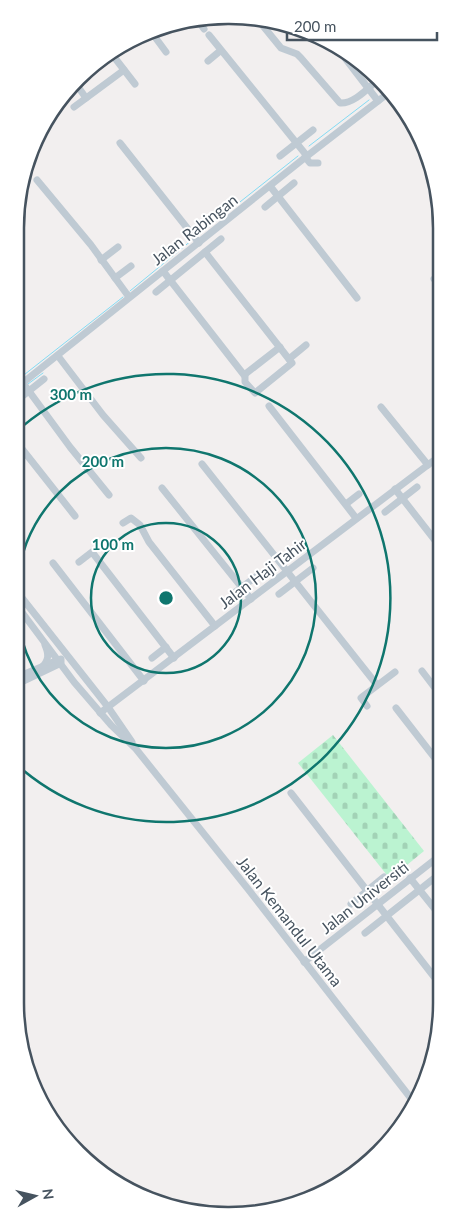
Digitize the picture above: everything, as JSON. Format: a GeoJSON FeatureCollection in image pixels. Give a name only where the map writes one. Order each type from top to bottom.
{"type":"FeatureCollection","features":[{"type":"Feature","properties":{"kind":"street"},"geometry":{"type":"LineString","coordinates":[[202,26],[310,163],[318,163]]}},
{"type":"Feature","properties":{"kind":"street"},"geometry":{"type":"LineString","coordinates":[[264,27],[281,48],[297,54],[340,103],[346,103],[354,99],[373,84]]}},
{"type":"Feature","properties":{"kind":"street"},"geometry":{"type":"LineString","coordinates":[[155,37],[166,52]]}},
{"type":"Feature","properties":{"kind":"street"},"geometry":{"type":"LineString","coordinates":[[208,61],[220,50]]}},
{"type":"Feature","properties":{"kind":"street"},"geometry":{"type":"LineString","coordinates":[[115,58],[135,84]]}},
{"type":"Feature","properties":{"kind":"street"},"geometry":{"type":"LineString","coordinates":[[349,63],[378,100]]}},
{"type":"Feature","properties":{"kind":"street"},"geometry":{"type":"LineString","coordinates":[[74,107],[124,70]]}},
{"type":"Feature","properties":{"kind":"street"},"geometry":{"type":"LineString","coordinates":[[79,89],[86,98]]}},
{"type":"Feature","properties":{"kind":"street","name":"Jalan Rabingan"},"geometry":{"type":"LineString","coordinates":[[24,383],[129,297],[164,271],[196,239],[270,186],[384,96]]}},
{"type":"Feature","properties":{"kind":"street"},"geometry":{"type":"LineString","coordinates":[[280,156],[313,130]]}},
{"type":"Feature","properties":{"kind":"street"},"geometry":{"type":"LineString","coordinates":[[120,143],[196,239]]}},
{"type":"Feature","properties":{"kind":"street"},"geometry":{"type":"LineString","coordinates":[[37,180],[129,297]]}},
{"type":"Feature","properties":{"kind":"street"},"geometry":{"type":"LineString","coordinates":[[265,207],[294,183]]}},
{"type":"Feature","properties":{"kind":"street"},"geometry":{"type":"LineString","coordinates":[[270,186],[357,298]]}},
{"type":"Feature","properties":{"kind":"street"},"geometry":{"type":"LineString","coordinates":[[156,292],[221,239]]}},
{"type":"Feature","properties":{"kind":"street"},"geometry":{"type":"LineString","coordinates":[[101,260],[118,247]]}},
{"type":"Feature","properties":{"kind":"street"},"geometry":{"type":"LineString","coordinates":[[164,271],[245,376],[245,382],[255,393],[292,365],[292,363],[206,252]]}},
{"type":"Feature","properties":{"kind":"street"},"geometry":{"type":"LineString","coordinates":[[115,278],[131,266]]}},
{"type":"Feature","properties":{"kind":"street"},"geometry":{"type":"LineString","coordinates":[[289,359],[306,345]]}},
{"type":"Feature","properties":{"kind":"street"},"geometry":{"type":"LineString","coordinates":[[245,376],[280,347]]}},
{"type":"Feature","properties":{"kind":"street"},"geometry":{"type":"LineString","coordinates":[[58,356],[103,415],[141,458]]}},
{"type":"Feature","properties":{"kind":"street"},"geometry":{"type":"LineString","coordinates":[[24,395],[44,379]]}},
{"type":"Feature","properties":{"kind":"street"},"geometry":{"type":"LineString","coordinates":[[24,385],[109,495]]}},
{"type":"Feature","properties":{"kind":"street"},"geometry":{"type":"LineString","coordinates":[[269,406],[356,518]]}},
{"type":"Feature","properties":{"kind":"street"},"geometry":{"type":"LineString","coordinates":[[381,407],[428,465]]}},
{"type":"Feature","properties":{"kind":"street"},"geometry":{"type":"LineString","coordinates":[[24,451],[75,516]]}},
{"type":"Feature","properties":{"kind":"street","name":"Jalan Haji Tahir"},"geometry":{"type":"LineString","coordinates":[[100,713],[433,461]]}},
{"type":"Feature","properties":{"kind":"street"},"geometry":{"type":"LineString","coordinates":[[202,464],[377,686]]}},
{"type":"Feature","properties":{"kind":"street"},"geometry":{"type":"LineString","coordinates":[[385,512],[417,487]]}},
{"type":"Feature","properties":{"kind":"street"},"geometry":{"type":"LineString","coordinates":[[162,488],[251,599]]}},
{"type":"Feature","properties":{"kind":"street"},"geometry":{"type":"LineString","coordinates":[[395,489],[433,538]]}},
{"type":"Feature","properties":{"kind":"street"},"geometry":{"type":"LineString","coordinates":[[346,504],[359,494]]}},
{"type":"Feature","properties":{"kind":"street"},"geometry":{"type":"LineString","coordinates":[[123,523],[131,518],[140,525],[149,542],[215,626]]}},
{"type":"Feature","properties":{"kind":"street"},"geometry":{"type":"LineString","coordinates":[[79,562],[92,552],[174,658]]}},
{"type":"Feature","properties":{"kind":"street"},"geometry":{"type":"LineString","coordinates":[[53,563],[144,681]]}},
{"type":"Feature","properties":{"kind":"street"},"geometry":{"type":"LineString","coordinates":[[279,594],[313,568]]}},
{"type":"Feature","properties":{"kind":"street"},"geometry":{"type":"LineString","coordinates":[[234,593],[257,576]]}},
{"type":"Feature","properties":{"kind":"street"},"geometry":{"type":"LineString","coordinates":[[24,600],[108,707],[136,749]]}},
{"type":"Feature","properties":{"kind":"street"},"geometry":{"type":"LineString","coordinates":[[24,614],[74,682]]}},
{"type":"Feature","properties":{"kind":"street"},"geometry":{"type":"LineString","coordinates":[[42,671],[47,661],[48,652],[43,638]]}},
{"type":"Feature","properties":{"kind":"street"},"geometry":{"type":"LineString","coordinates":[[57,642],[60,661]]}},
{"type":"Feature","properties":{"kind":"street"},"geometry":{"type":"LineString","coordinates":[[152,658],[166,647]]}},
{"type":"Feature","properties":{"kind":"street"},"geometry":{"type":"LineString","coordinates":[[60,661],[78,669]]}},
{"type":"Feature","properties":{"kind":"street"},"geometry":{"type":"LineString","coordinates":[[24,680],[60,661]]}},
{"type":"Feature","properties":{"kind":"street"},"geometry":{"type":"LineString","coordinates":[[24,676],[42,671],[58,670],[64,672],[100,713],[136,749]]}},
{"type":"Feature","properties":{"kind":"street"},"geometry":{"type":"LineString","coordinates":[[422,671],[433,685]]}},
{"type":"Feature","properties":{"kind":"street"},"geometry":{"type":"LineString","coordinates":[[367,706],[361,698],[395,672]]}},
{"type":"Feature","properties":{"kind":"street"},"geometry":{"type":"LineString","coordinates":[[396,708],[433,755]]}},
{"type":"Feature","properties":{"kind":"street","name":"Jalan Kemandul Utama"},"geometry":{"type":"LineString","coordinates":[[136,749],[410,1097]]}},
{"type":"Feature","properties":{"kind":"street"},"geometry":{"type":"LineString","coordinates":[[291,794],[433,976]]}},
{"type":"Feature","properties":{"kind":"street","name":"Jalan Universiti"},"geometry":{"type":"LineString","coordinates":[[304,962],[433,861]]}},
{"type":"Feature","properties":{"kind":"street"},"geometry":{"type":"LineString","coordinates":[[351,904],[384,877]]}},
{"type":"Feature","properties":{"kind":"street"},"geometry":{"type":"LineString","coordinates":[[410,878],[433,906]]}},
{"type":"Feature","properties":{"kind":"street"},"geometry":{"type":"LineString","coordinates":[[365,932],[433,879]]}},
{"type":"Feature","properties":{"kind":"green space"},"geometry":{"type":"Polygon","coordinates":[[[333,735],[424,851],[390,879],[298,763],[333,735]]]}},
{"type":"Feature","properties":{"kind":"waterway"},"geometry":{"type":"LineString","coordinates":[[309,146],[369,100]]}},
{"type":"Feature","properties":{"kind":"waterway"},"geometry":{"type":"LineString","coordinates":[[197,236],[298,156]]}},
{"type":"Feature","properties":{"kind":"waterway"},"geometry":{"type":"LineString","coordinates":[[130,291],[192,240]]}},
{"type":"Feature","properties":{"kind":"waterway"},"geometry":{"type":"LineString","coordinates":[[24,375],[123,297]]}},
{"type":"Feature","properties":{"kind":"waterway"},"geometry":{"type":"LineString","coordinates":[[28,384],[43,373]]}}]}
